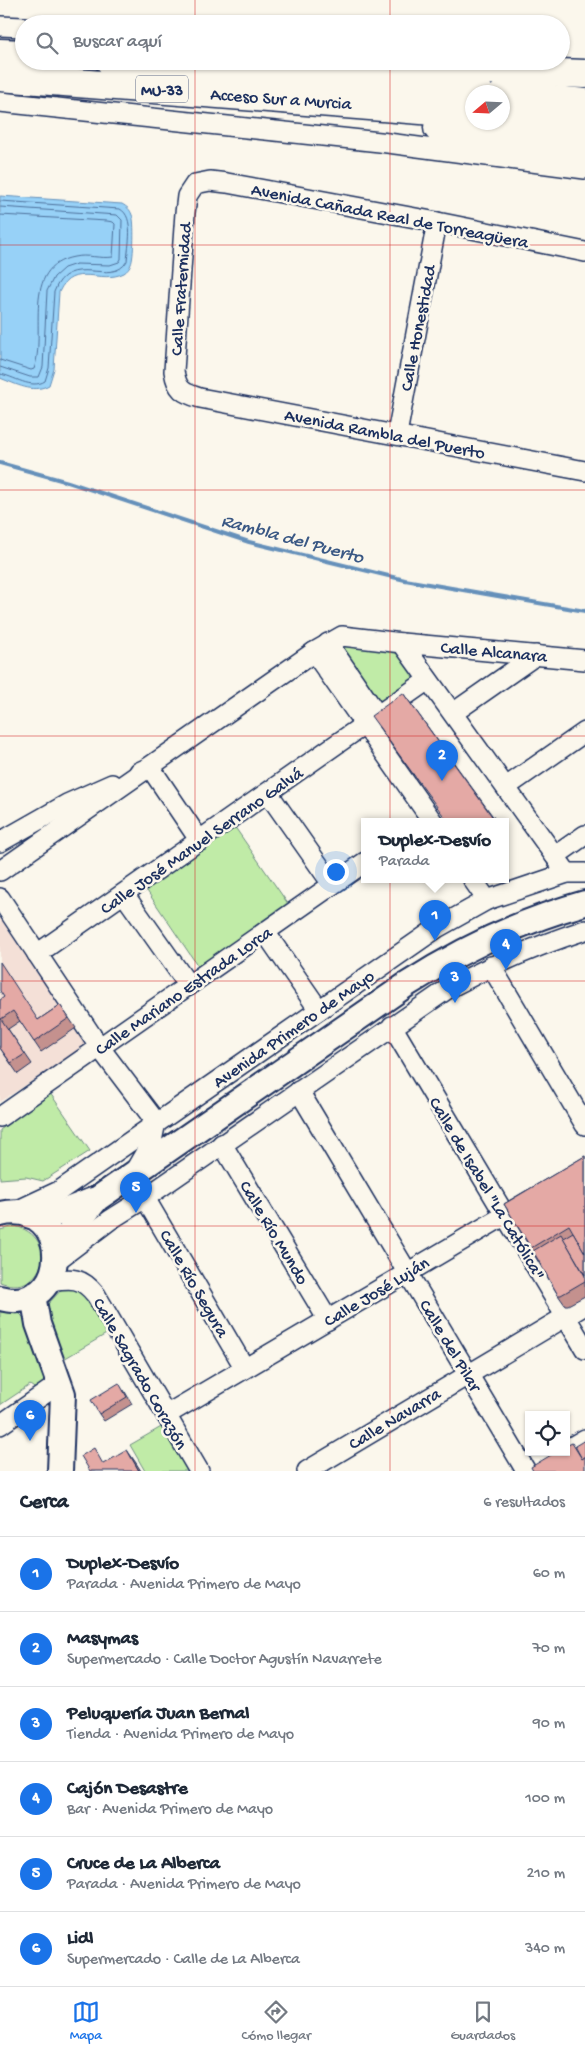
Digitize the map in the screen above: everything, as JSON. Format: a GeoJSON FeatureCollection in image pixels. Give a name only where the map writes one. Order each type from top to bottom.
{"type":"FeatureCollection","features":[{"type":"Feature","properties":{"kind":"highway"},"geometry":{"type":"LineString","coordinates":[[0,52],[15,53]]}},
{"type":"Feature","properties":{"kind":"highway","name":"Acceso Sur a Murcia"},"geometry":{"type":"LineString","coordinates":[[217,70],[465,91]]}},
{"type":"Feature","properties":{"kind":"highway"},"geometry":{"type":"LineString","coordinates":[[512,70],[585,73]]}},
{"type":"Feature","properties":{"kind":"highway","name":"Acceso Sur a Murcia"},"geometry":{"type":"LineString","coordinates":[[0,77],[465,113]]}},
{"type":"Feature","properties":{"kind":"highway"},"geometry":{"type":"LineString","coordinates":[[510,96],[585,103]]}},
{"type":"Feature","properties":{"kind":"highway"},"geometry":{"type":"LineString","coordinates":[[323,102],[337,115],[585,147]]}},
{"type":"Feature","properties":{"kind":"highway"},"geometry":{"type":"LineString","coordinates":[[510,117],[585,124]]}},
{"type":"Feature","properties":{"kind":"main road","name":"Avenida Primero de Mayo"},"geometry":{"type":"LineString","coordinates":[[10,1212],[60,1213],[97,1199],[362,1015],[448,959],[492,936],[523,923],[585,903]]}},
{"type":"Feature","properties":{"kind":"main road","name":"Avenida Primero de Mayo"},"geometry":{"type":"LineString","coordinates":[[35,1280],[97,1199]]}},
{"type":"Feature","properties":{"kind":"main road"},"geometry":{"type":"LineString","coordinates":[[10,1212],[42,1224],[51,1235],[35,1280],[28,1308],[38,1324],[63,1394],[60,1471]]}},
{"type":"Feature","properties":{"kind":"street"},"geometry":{"type":"LineString","coordinates":[[0,26],[15,27]]}},
{"type":"Feature","properties":{"kind":"street"},"geometry":{"type":"LineString","coordinates":[[566,70],[585,73]]}},
{"type":"Feature","properties":{"kind":"street"},"geometry":{"type":"LineString","coordinates":[[0,102],[380,142],[585,168]]}},
{"type":"Feature","properties":{"kind":"street","name":"Avenida Cañada Real de Torreagüera"},"geometry":{"type":"LineString","coordinates":[[195,184],[210,181],[227,183],[585,252]]}},
{"type":"Feature","properties":{"kind":"street","name":"Calle Fraternidad"},"geometry":{"type":"LineString","coordinates":[[185,394],[176,383],[174,371],[185,213],[187,196],[195,184]]}},
{"type":"Feature","properties":{"kind":"street","name":"Calle Honestidad"},"geometry":{"type":"LineString","coordinates":[[397,434],[437,222]]}},
{"type":"Feature","properties":{"kind":"street","name":"Avenida Rambla del Puerto"},"geometry":{"type":"LineString","coordinates":[[185,394],[585,471]]}},
{"type":"Feature","properties":{"kind":"street","name":"Calle Alcanara"},"geometry":{"type":"LineString","coordinates":[[321,647],[342,636],[585,660]]}},
{"type":"Feature","properties":{"kind":"street"},"geometry":{"type":"LineString","coordinates":[[402,643],[555,856],[576,873]]}},
{"type":"Feature","properties":{"kind":"street"},"geometry":{"type":"LineString","coordinates":[[0,871],[321,647],[371,721],[427,818]]}},
{"type":"Feature","properties":{"kind":"street"},"geometry":{"type":"LineString","coordinates":[[453,713],[536,655]]}},
{"type":"Feature","properties":{"kind":"street","name":"Calle José Manuel Serrano Galvá"},"geometry":{"type":"LineString","coordinates":[[37,954],[428,680]]}},
{"type":"Feature","properties":{"kind":"street"},"geometry":{"type":"LineString","coordinates":[[506,787],[585,732]]}},
{"type":"Feature","properties":{"kind":"street"},"geometry":{"type":"LineString","coordinates":[[150,768],[200,840]]}},
{"type":"Feature","properties":{"kind":"street"},"geometry":{"type":"LineString","coordinates":[[0,842],[67,804],[150,768]]}},
{"type":"Feature","properties":{"kind":"street"},"geometry":{"type":"LineString","coordinates":[[268,793],[332,884]]}},
{"type":"Feature","properties":{"kind":"street"},"geometry":{"type":"LineString","coordinates":[[555,856],[585,835]]}},
{"type":"Feature","properties":{"kind":"street","name":"Calle Mariano Estrada Lorca"},"geometry":{"type":"LineString","coordinates":[[0,1117],[361,865]]}},
{"type":"Feature","properties":{"kind":"street","name":"Avenida Primero de Mayo"},"geometry":{"type":"LineString","coordinates":[[10,1212],[59,1191],[437,928],[486,900],[576,873]]}},
{"type":"Feature","properties":{"kind":"street"},"geometry":{"type":"LineString","coordinates":[[475,883],[486,900]]}},
{"type":"Feature","properties":{"kind":"street"},"geometry":{"type":"LineString","coordinates":[[124,894],[189,986]]}},
{"type":"Feature","properties":{"kind":"street"},"geometry":{"type":"LineString","coordinates":[[0,898],[100,1048],[156,1122],[152,1141],[134,1174]]}},
{"type":"Feature","properties":{"kind":"street"},"geometry":{"type":"LineString","coordinates":[[35,1280],[78,1242],[145,1198],[449,988],[491,966],[585,930]]}},
{"type":"Feature","properties":{"kind":"street"},"geometry":{"type":"LineString","coordinates":[[264,932],[319,1010]]}},
{"type":"Feature","properties":{"kind":"street"},"geometry":{"type":"LineString","coordinates":[[491,966],[585,1125]]}},
{"type":"Feature","properties":{"kind":"street","name":"Calle de Isabel \"La Católica\""},"geometry":{"type":"LineString","coordinates":[[392,1026],[585,1349]]}},
{"type":"Feature","properties":{"kind":"street","name":"Calle del Pilar"},"geometry":{"type":"LineString","coordinates":[[299,1091],[527,1471]]}},
{"type":"Feature","properties":{"kind":"street","name":"Calle Río Mundo"},"geometry":{"type":"LineString","coordinates":[[222,1144],[328,1320]]}},
{"type":"Feature","properties":{"kind":"street","name":"Calle José Luján"},"geometry":{"type":"LineString","coordinates":[[166,1414],[545,1191]]}},
{"type":"Feature","properties":{"kind":"street","name":"Calle Río Segura"},"geometry":{"type":"LineString","coordinates":[[145,1198],[244,1367]]}},
{"type":"Feature","properties":{"kind":"street","name":"Calle Sagrado Corazón"},"geometry":{"type":"LineString","coordinates":[[35,1280],[76,1279],[89,1286],[199,1471]]}},
{"type":"Feature","properties":{"kind":"street","name":"Calle Navarra"},"geometry":{"type":"LineString","coordinates":[[307,1471],[585,1305]]}},
{"type":"Feature","properties":{"kind":"street"},"geometry":{"type":"LineString","coordinates":[[0,1425],[60,1383]]}},
{"type":"Feature","properties":{"kind":"street"},"geometry":{"type":"LineString","coordinates":[[570,1448],[585,1439]]}},
{"type":"Feature","properties":{"kind":"street"},"geometry":{"type":"LineString","coordinates":[[527,1471],[555,1456]]}},
{"type":"Feature","properties":{"kind":"shaded area"},"geometry":{"type":"Polygon","coordinates":[[[0,910],[90,1043],[0,1102],[0,910]]]}},
{"type":"Feature","properties":{"kind":"green space"},"geometry":{"type":"Polygon","coordinates":[[[328,643],[402,643],[428,680],[378,716],[328,643]]]}},
{"type":"Feature","properties":{"kind":"green space"},"geometry":{"type":"Polygon","coordinates":[[[230,820],[293,911],[204,975],[141,882],[230,820]]]}},
{"type":"Feature","properties":{"kind":"green space"},"geometry":{"type":"Polygon","coordinates":[[[50,1093],[90,1151],[43,1181],[26,1177],[0,1179],[0,1130],[50,1093]]]}},
{"type":"Feature","properties":{"kind":"green space"},"geometry":{"type":"Polygon","coordinates":[[[15,1226],[30,1233],[38,1242],[42,1253],[41,1265],[36,1275],[27,1282],[15,1285],[0,1282],[0,1230],[15,1226]]]}},
{"type":"Feature","properties":{"kind":"green space"},"geometry":{"type":"Polygon","coordinates":[[[66,1285],[80,1285],[108,1333],[62,1360],[45,1307],[66,1285]]]}},
{"type":"Feature","properties":{"kind":"green space"},"geometry":{"type":"Polygon","coordinates":[[[0,1312],[19,1313],[29,1323],[48,1382],[37,1390],[30,1385],[0,1405],[0,1312]]]}},
{"type":"Feature","properties":{"kind":"green space"},"geometry":{"type":"Polygon","coordinates":[[[163,1426],[189,1471],[145,1471],[130,1445],[163,1426]]]}},
{"type":"Feature","properties":{"kind":"water"},"geometry":{"type":"Polygon","coordinates":[[[0,196],[122,204],[127,207],[133,218],[133,255],[131,265],[124,273],[106,277],[88,275],[72,278],[65,283],[59,292],[54,369],[49,385],[43,388],[24,387],[0,378],[0,196]]]}},
{"type":"Feature","properties":{"kind":"building"},"geometry":{"type":"Polygon","coordinates":[[[403,693],[493,818],[445,818],[371,716],[403,693]]]}},
{"type":"Feature","properties":{"kind":"building"},"geometry":{"type":"Polygon","coordinates":[[[0,962],[38,1020],[60,1005],[69,1018],[34,1042],[13,1011],[1,1019],[25,1054],[11,1063],[0,1048],[0,1000],[4,997],[0,991],[0,962]]]}},
{"type":"Feature","properties":{"kind":"building"},"geometry":{"type":"Polygon","coordinates":[[[585,1156],[585,1253],[569,1225],[531,1248],[504,1204],[585,1156]]]}},
{"type":"Feature","properties":{"kind":"building"},"geometry":{"type":"Polygon","coordinates":[[[573,1232],[585,1253],[585,1275],[563,1238],[573,1232]]]}},
{"type":"Feature","properties":{"kind":"building"},"geometry":{"type":"Polygon","coordinates":[[[561,1234],[585,1276],[585,1281],[558,1295],[533,1251],[561,1234]]]}},
{"type":"Feature","properties":{"kind":"building"},"geometry":{"type":"Polygon","coordinates":[[[119,1383],[127,1397],[99,1414],[91,1400],[119,1383]]]}},
{"type":"Feature","properties":{"kind":"building"},"geometry":{"type":"Polygon","coordinates":[[[585,1440],[585,1457],[582,1459],[575,1446],[585,1440]]]}},
{"type":"Feature","properties":{"kind":"building"},"geometry":{"type":"Polygon","coordinates":[[[572,1443],[582,1459],[585,1457],[585,1471],[533,1471],[531,1467],[549,1456],[570,1456],[570,1444],[572,1443]]]}},
{"type":"Feature","properties":{"kind":"building"},"geometry":{"type":"Polygon","coordinates":[[[94,1448],[103,1464],[127,1450],[139,1471],[90,1471],[81,1456],[94,1448]]]}},
{"type":"Feature","properties":{"kind":"waterway","name":"Rambla del Puerto"},"geometry":{"type":"LineString","coordinates":[[0,463],[68,482],[249,542],[405,580],[585,611]]}},
{"type":"Feature","properties":{"kind":"place","name":"Masymas"},"geometry":{"type":"Point","coordinates":[442,781]}},
{"type":"Feature","properties":{"kind":"place","name":"Duplex-Desvío"},"geometry":{"type":"Point","coordinates":[435,941]}},
{"type":"Feature","properties":{"kind":"place","name":"Cajón Desastre"},"geometry":{"type":"Point","coordinates":[506,970]}},
{"type":"Feature","properties":{"kind":"place","name":"Peluquería Juan Bernal"},"geometry":{"type":"Point","coordinates":[455,1003]}},
{"type":"Feature","properties":{"kind":"place","name":"Cruce de La Alberca"},"geometry":{"type":"Point","coordinates":[136,1213]}},
{"type":"Feature","properties":{"kind":"place","name":"Lidl"},"geometry":{"type":"Point","coordinates":[30,1441]}}]}
